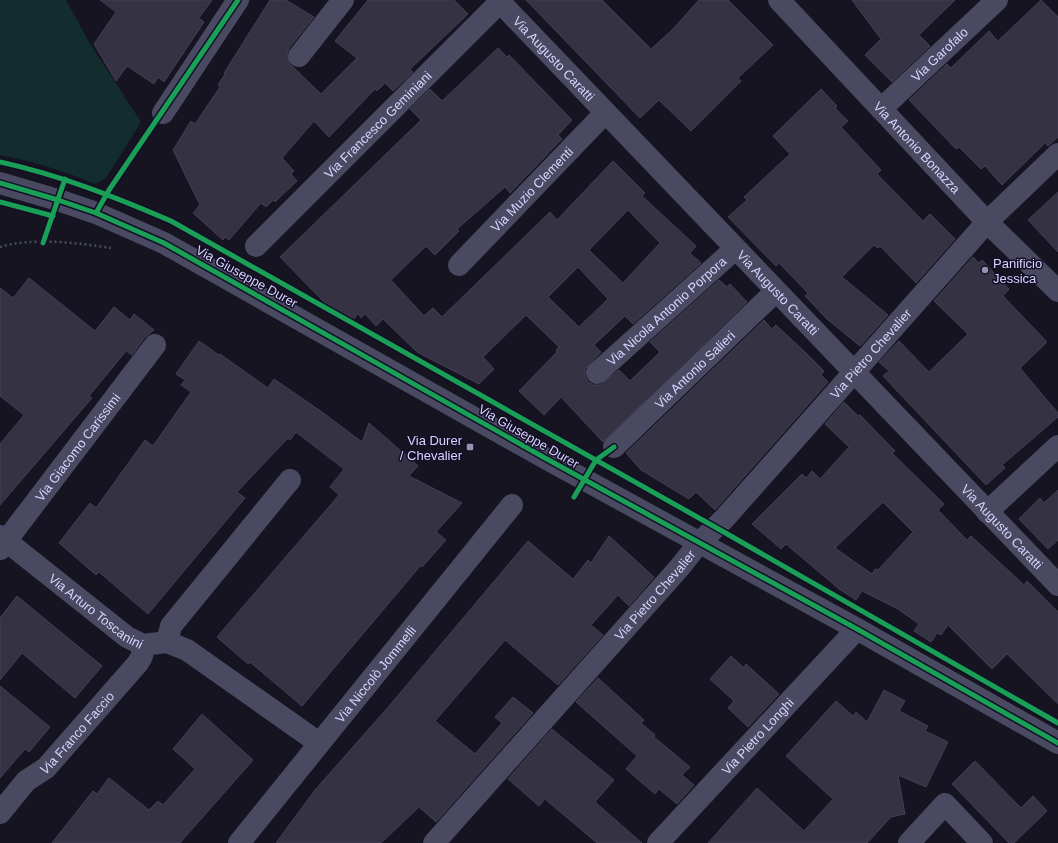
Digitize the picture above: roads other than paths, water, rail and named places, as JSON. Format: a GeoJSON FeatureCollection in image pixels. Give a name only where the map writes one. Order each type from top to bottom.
{"type":"FeatureCollection","features":[{"type":"Feature","properties":{"kind":"street"},"geometry":{"type":"LineString","coordinates":[[299,56],[343,0]]}},
{"type":"Feature","properties":{"kind":"street","name":"Via Antonio Bonazza"},"geometry":{"type":"LineString","coordinates":[[779,0],[987,222],[1058,291]]}},
{"type":"Feature","properties":{"kind":"street","name":"Via Garofalo"},"geometry":{"type":"LineString","coordinates":[[881,109],[997,0]]}},
{"type":"Feature","properties":{"kind":"street"},"geometry":{"type":"LineString","coordinates":[[163,113],[235,1]]}},
{"type":"Feature","properties":{"kind":"street","name":"Via Augusto Caratti"},"geometry":{"type":"LineString","coordinates":[[499,1],[735,249],[855,371],[987,512],[1058,584]]}},
{"type":"Feature","properties":{"kind":"street","name":"Via Francesco Geminiani"},"geometry":{"type":"LineString","coordinates":[[256,246],[499,1]]}},
{"type":"Feature","properties":{"kind":"street","name":"Via Muzio Clementi"},"geometry":{"type":"LineString","coordinates":[[459,265],[605,113]]}},
{"type":"Feature","properties":{"kind":"street","name":"Via Pietro Chevalier"},"geometry":{"type":"LineString","coordinates":[[434,843],[675,573],[699,543],[721,522],[987,222],[1058,154]]}},
{"type":"Feature","properties":{"kind":"street","name":"Via Giuseppe Durer"},"geometry":{"type":"LineString","coordinates":[[0,183],[24,189],[89,211],[164,243],[544,458],[857,629],[1058,743]]}},
{"type":"Feature","properties":{"kind":"street","name":"Via Nicola Antonio Porpora"},"geometry":{"type":"LineString","coordinates":[[597,373],[735,249]]}},
{"type":"Feature","properties":{"kind":"street","name":"Via Antonio Salieri"},"geometry":{"type":"LineString","coordinates":[[614,447],[776,291]]}},
{"type":"Feature","properties":{"kind":"street","name":"Via Giacomo Carissimi"},"geometry":{"type":"LineString","coordinates":[[2,542],[155,346]]}},
{"type":"Feature","properties":{"kind":"street"},"geometry":{"type":"LineString","coordinates":[[987,512],[1058,446]]}},
{"type":"Feature","properties":{"kind":"street"},"geometry":{"type":"LineString","coordinates":[[167,642],[171,626],[290,480]]}},
{"type":"Feature","properties":{"kind":"street","name":"Via Niccolò Jommelli"},"geometry":{"type":"LineString","coordinates":[[239,843],[512,505]]}},
{"type":"Feature","properties":{"kind":"street","name":"Via Arturo Toscanini"},"geometry":{"type":"LineString","coordinates":[[2,542],[127,637],[143,645],[167,642],[187,650],[320,743]]}},
{"type":"Feature","properties":{"kind":"street","name":"Via Pietro Longhi"},"geometry":{"type":"LineString","coordinates":[[658,843],[857,629]]}},
{"type":"Feature","properties":{"kind":"street","name":"Via Franco Faccio"},"geometry":{"type":"LineString","coordinates":[[0,813],[26,781],[46,768],[133,669],[142,656],[143,645]]}},
{"type":"Feature","properties":{"kind":"street"},"geometry":{"type":"LineString","coordinates":[[909,843],[945,804],[982,843]]}},
{"type":"Feature","properties":{"kind":"place","name":"Panificio Jessica"},"geometry":{"type":"Point","coordinates":[985,270]}},
{"type":"Feature","properties":{"kind":"place","name":"Via Durer / Chevalier"},"geometry":{"type":"Point","coordinates":[470,447]}}]}
